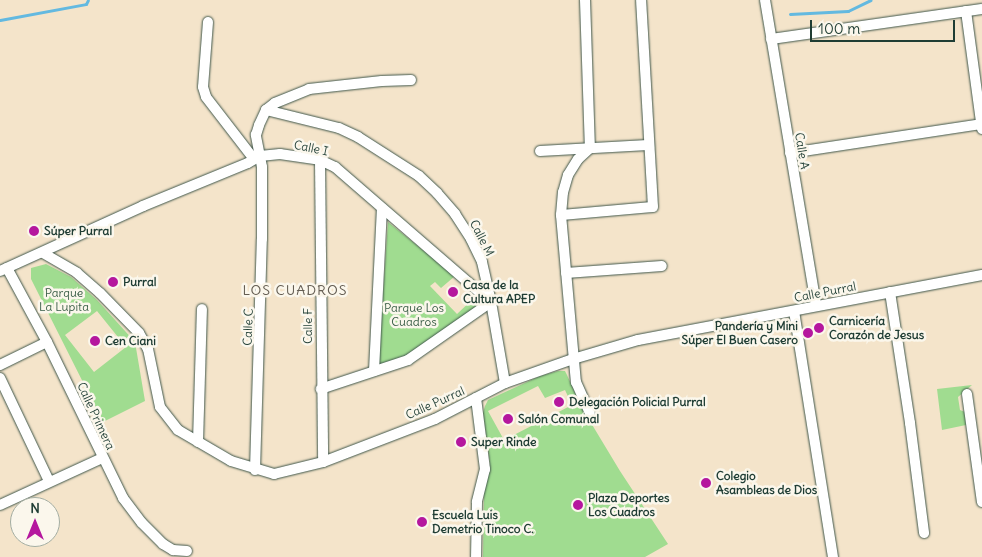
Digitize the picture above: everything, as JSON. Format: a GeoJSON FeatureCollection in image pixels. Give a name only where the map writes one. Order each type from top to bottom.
{"type":"FeatureCollection","features":[{"type":"Feature","properties":{"kind":"street"},"geometry":{"type":"LineString","coordinates":[[585,0],[590,148],[578,159],[568,175],[563,192],[561,215],[576,382],[590,413]]}},
{"type":"Feature","properties":{"kind":"street"},"geometry":{"type":"LineString","coordinates":[[561,215],[653,207],[641,0]]}},
{"type":"Feature","properties":{"kind":"street","name":"Calle A"},"geometry":{"type":"LineString","coordinates":[[764,0],[816,306]]}},
{"type":"Feature","properties":{"kind":"street"},"geometry":{"type":"LineString","coordinates":[[770,39],[982,9]]}},
{"type":"Feature","properties":{"kind":"street"},"geometry":{"type":"LineString","coordinates":[[790,153],[982,127],[966,11]]}},
{"type":"Feature","properties":{"kind":"street"},"geometry":{"type":"LineString","coordinates":[[208,22],[203,87],[206,97],[257,158]]}},
{"type":"Feature","properties":{"kind":"street"},"geometry":{"type":"LineString","coordinates":[[266,110],[283,99],[309,89],[411,80]]}},
{"type":"Feature","properties":{"kind":"street","name":"Calle C"},"geometry":{"type":"LineString","coordinates":[[255,470],[261,310],[256,135],[266,110]]}},
{"type":"Feature","properties":{"kind":"street","name":"Calle M"},"geometry":{"type":"LineString","coordinates":[[266,110],[339,128],[358,137],[419,176],[455,214],[471,239],[482,262],[491,302]]}},
{"type":"Feature","properties":{"kind":"street"},"geometry":{"type":"LineString","coordinates":[[540,151],[648,145]]}},
{"type":"Feature","properties":{"kind":"street","name":"Calle I"},"geometry":{"type":"LineString","coordinates":[[43,253],[143,206],[257,158],[280,154],[320,160],[335,167],[491,302]]}},
{"type":"Feature","properties":{"kind":"street","name":"Calle F"},"geometry":{"type":"LineString","coordinates":[[320,160],[320,388],[323,462]]}},
{"type":"Feature","properties":{"kind":"street"},"geometry":{"type":"LineString","coordinates":[[374,371],[382,208]]}},
{"type":"Feature","properties":{"kind":"street"},"geometry":{"type":"LineString","coordinates":[[3,270],[43,253]]}},
{"type":"Feature","properties":{"kind":"street","name":"Calle Purral"},"geometry":{"type":"LineString","coordinates":[[43,253],[77,273],[100,293],[139,334],[148,349],[160,407],[178,430],[231,461],[255,470],[274,474],[323,462],[436,419],[506,383],[573,359],[638,340],[982,275]]}},
{"type":"Feature","properties":{"kind":"street"},"geometry":{"type":"LineString","coordinates":[[566,273],[662,266]]}},
{"type":"Feature","properties":{"kind":"street","name":"Calle Primera"},"geometry":{"type":"LineString","coordinates":[[3,270],[47,342],[123,498],[142,523],[163,544],[173,550],[187,551]]}},
{"type":"Feature","properties":{"kind":"street"},"geometry":{"type":"LineString","coordinates":[[890,292],[910,423],[924,534]]}},
{"type":"Feature","properties":{"kind":"street"},"geometry":{"type":"LineString","coordinates":[[320,388],[408,360],[491,302],[506,383]]}},
{"type":"Feature","properties":{"kind":"street"},"geometry":{"type":"LineString","coordinates":[[198,442],[202,310]]}},
{"type":"Feature","properties":{"kind":"street"},"geometry":{"type":"LineString","coordinates":[[794,311],[833,557]]}},
{"type":"Feature","properties":{"kind":"street"},"geometry":{"type":"LineString","coordinates":[[0,365],[47,342]]}},
{"type":"Feature","properties":{"kind":"street"},"geometry":{"type":"LineString","coordinates":[[0,378],[49,481]]}},
{"type":"Feature","properties":{"kind":"street"},"geometry":{"type":"LineString","coordinates":[[968,394],[978,433],[982,502]]}},
{"type":"Feature","properties":{"kind":"street"},"geometry":{"type":"LineString","coordinates":[[476,398],[485,469],[477,502],[476,557]]}},
{"type":"Feature","properties":{"kind":"street"},"geometry":{"type":"LineString","coordinates":[[0,505],[102,458]]}},
{"type":"Feature","properties":{"kind":"green space","name":"Parque Los Cuadros"},"geometry":{"type":"Polygon","coordinates":[[[388,222],[455,276],[441,288],[435,282],[430,286],[457,314],[475,297],[476,307],[408,356],[378,366],[388,222]]]}},
{"type":"Feature","properties":{"kind":"green space","name":"Parque La Lupita"},"geometry":{"type":"Polygon","coordinates":[[[46,264],[71,277],[97,300],[135,342],[145,401],[103,422],[31,279],[31,268],[46,264]],[[97,311],[65,335],[94,372],[126,347],[97,311]]]}},
{"type":"Feature","properties":{"kind":"green space"},"geometry":{"type":"Polygon","coordinates":[[[565,371],[582,408],[620,471],[668,544],[645,557],[483,557],[484,492],[490,464],[483,413],[485,406],[488,400],[540,376],[565,371]],[[538,386],[488,411],[504,440],[572,405],[565,390],[545,398],[538,386]]]}},
{"type":"Feature","properties":{"kind":"green space"},"geometry":{"type":"Polygon","coordinates":[[[972,385],[958,397],[960,410],[965,412],[966,425],[942,430],[937,389],[972,385]]]}},
{"type":"Feature","properties":{"kind":"waterway"},"geometry":{"type":"LineString","coordinates":[[0,20],[86,4],[88,0]]}},
{"type":"Feature","properties":{"kind":"waterway"},"geometry":{"type":"LineString","coordinates":[[790,14],[848,11],[871,0]]}},
{"type":"Feature","properties":{"kind":"place","name":"Súper Purral"},"geometry":{"type":"Point","coordinates":[34,231]}},
{"type":"Feature","properties":{"kind":"place","name":"Purral"},"geometry":{"type":"Point","coordinates":[113,282]}},
{"type":"Feature","properties":{"kind":"place","name":"Casa de la Cultura APEP"},"geometry":{"type":"Point","coordinates":[453,292]}},
{"type":"Feature","properties":{"kind":"place","name":"Carnicería Corazón de Jesus"},"geometry":{"type":"Point","coordinates":[819,328]}},
{"type":"Feature","properties":{"kind":"place","name":"Pandería y Mini Súper El Buen Casero"},"geometry":{"type":"Point","coordinates":[808,333]}},
{"type":"Feature","properties":{"kind":"place","name":"Cen Ciani"},"geometry":{"type":"Point","coordinates":[95,341]}},
{"type":"Feature","properties":{"kind":"place","name":"Delegación Policial Purral"},"geometry":{"type":"Point","coordinates":[559,402]}},
{"type":"Feature","properties":{"kind":"place","name":"Salón Comunal"},"geometry":{"type":"Point","coordinates":[508,419]}},
{"type":"Feature","properties":{"kind":"place","name":"Super Rinde"},"geometry":{"type":"Point","coordinates":[461,442]}},
{"type":"Feature","properties":{"kind":"place","name":"Colegio Asambleas de Dios"},"geometry":{"type":"Point","coordinates":[706,483]}},
{"type":"Feature","properties":{"kind":"place","name":"Plaza Deportes Los Cuadros"},"geometry":{"type":"Point","coordinates":[578,505]}},
{"type":"Feature","properties":{"kind":"place","name":"Escuela Luis Demetrio Tinoco C."},"geometry":{"type":"Point","coordinates":[422,522]}},
{"type":"Feature","properties":{"kind":"district","name":"LOS CUADROS"},"geometry":{"type":"Point","coordinates":[295,290]}}]}
